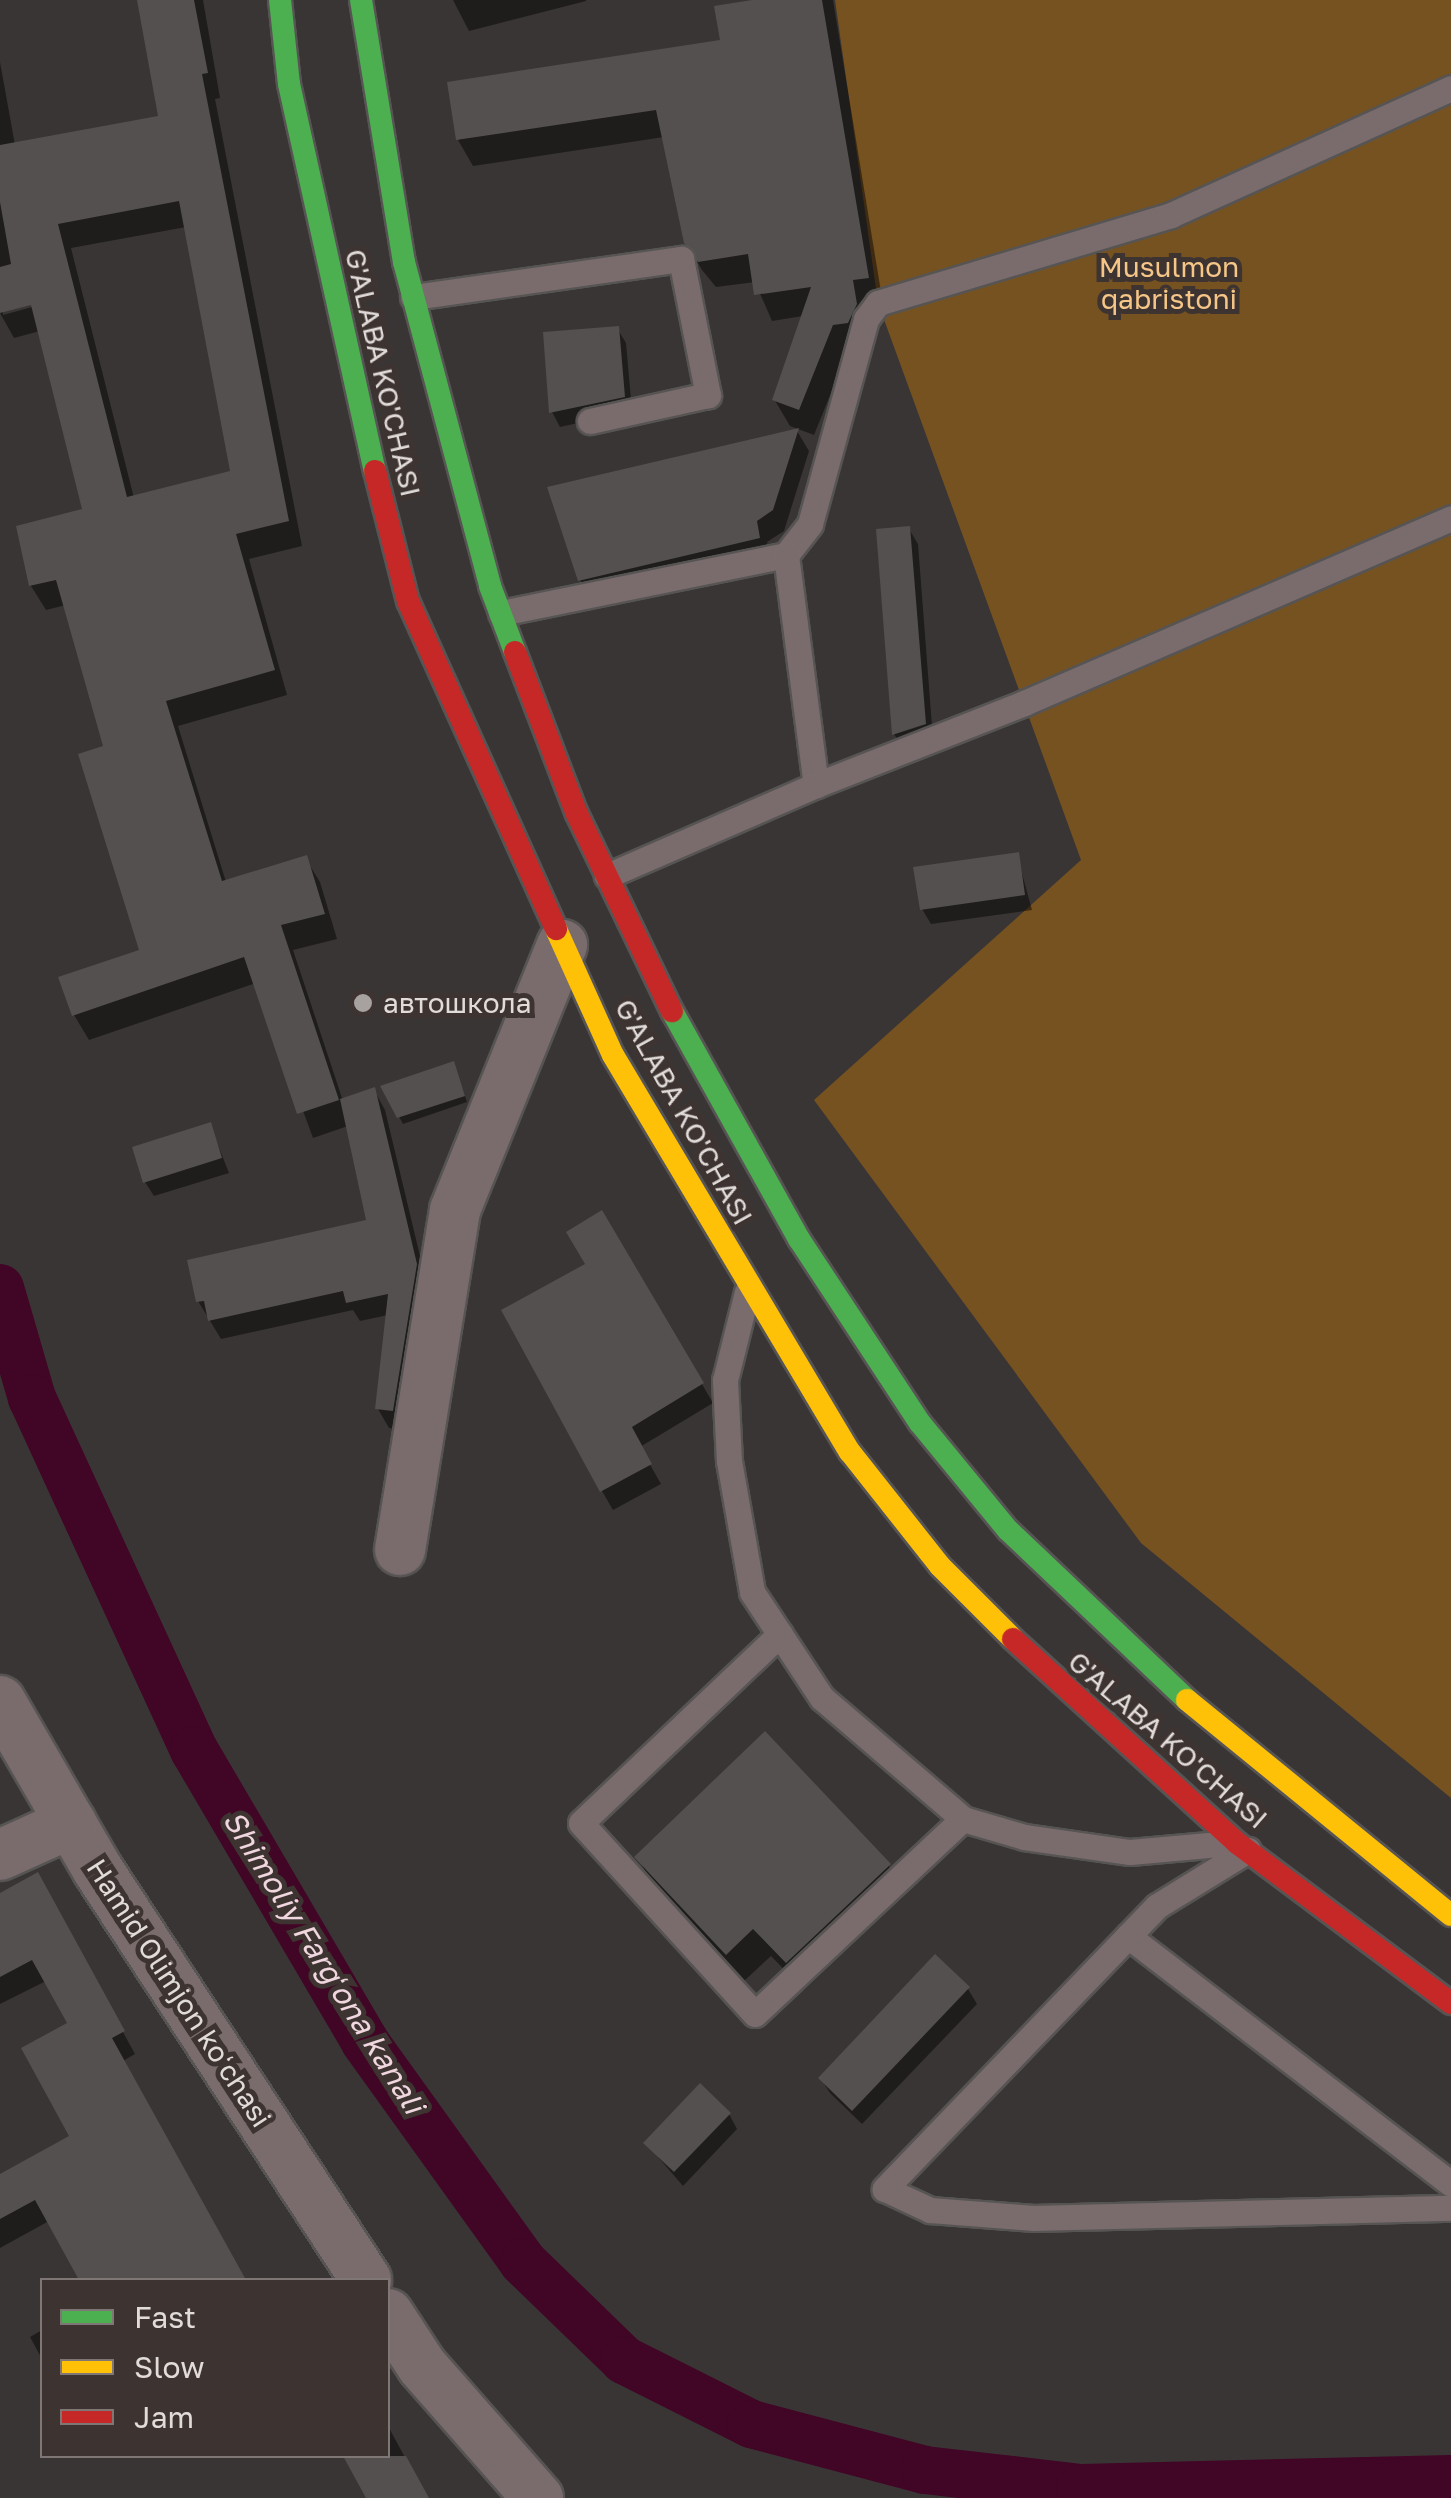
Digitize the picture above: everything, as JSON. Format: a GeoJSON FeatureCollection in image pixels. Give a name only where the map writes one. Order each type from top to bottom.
{"type":"FeatureCollection","features":[{"type":"Feature","properties":{"kind":"main road","name":"G'ALABA KO'CHASI"},"geometry":{"type":"LineString","coordinates":[[280,0],[289,84],[341,336],[408,601],[613,1055],[850,1452],[940,1566],[1084,1708],[1242,1847],[1451,2003]]}},
{"type":"Feature","properties":{"kind":"main road","name":"G'ALABA KO'CHASI"},"geometry":{"type":"LineString","coordinates":[[361,0],[413,297],[501,613],[607,876],[688,1042],[790,1222],[920,1423],[1008,1530],[1109,1629],[1294,1793],[1451,1914]]}},
{"type":"Feature","properties":{"kind":"street"},"geometry":{"type":"LineString","coordinates":[[400,1550],[455,1210],[562,945]]}},
{"type":"Feature","properties":{"kind":"street","name":"Hamid Olimjon koʻchasi"},"geometry":{"type":"LineString","coordinates":[[0,1700],[71,1823],[365,2278]]}},
{"type":"Feature","properties":{"kind":"street"},"geometry":{"type":"LineString","coordinates":[[0,1854],[71,1823]]}},
{"type":"Feature","properties":{"kind":"street"},"geometry":{"type":"LineString","coordinates":[[390,2317],[433,2380],[538,2498]]}},
{"type":"Feature","properties":{"kind":"lane"},"geometry":{"type":"LineString","coordinates":[[501,613],[786,555],[810,524],[866,319],[878,303],[1172,215],[1451,88]]}},
{"type":"Feature","properties":{"kind":"lane"},"geometry":{"type":"LineString","coordinates":[[413,297],[680,259],[708,395],[590,421]]}},
{"type":"Feature","properties":{"kind":"lane"},"geometry":{"type":"LineString","coordinates":[[607,876],[816,784],[1024,703],[1451,518]]}},
{"type":"Feature","properties":{"kind":"lane"},"geometry":{"type":"LineString","coordinates":[[786,555],[816,784]]}},
{"type":"Feature","properties":{"kind":"lane"},"geometry":{"type":"LineString","coordinates":[[749,1287],[725,1380],[729,1461],[752,1592],[822,1698],[963,1819],[1024,1837],[1130,1852],[1242,1847]]}},
{"type":"Feature","properties":{"kind":"lane"},"geometry":{"type":"LineString","coordinates":[[780,1634],[581,1823],[755,2014],[963,1819]]}},
{"type":"Feature","properties":{"kind":"lane"},"geometry":{"type":"LineString","coordinates":[[1242,1847],[1157,1906],[885,2190],[930,2210],[1034,2218],[1451,2208]]}},
{"type":"Feature","properties":{"kind":"lane"},"geometry":{"type":"LineString","coordinates":[[1128,1936],[1451,2184]]}},
{"type":"Feature","properties":{"kind":"green space","name":"Musulmon qabristoni"},"geometry":{"type":"Polygon","coordinates":[[[835,0],[1451,0],[1451,1798],[1141,1543],[814,1100],[1081,860],[878,303],[835,0]]]}},
{"type":"Feature","properties":{"kind":"building"},"geometry":{"type":"Polygon","coordinates":[[[137,0],[194,0],[208,73],[202,74],[289,521],[236,534],[275,670],[166,701],[222,881],[307,855],[325,914],[281,925],[339,1100],[297,1114],[244,957],[72,1016],[58,977],[139,950],[78,754],[103,746],[56,580],[29,586],[16,526],[82,509],[31,305],[0,313],[0,267],[11,264],[0,202],[0,145],[158,116],[137,0]],[[179,201],[58,224],[127,497],[230,471],[179,201]]]}},
{"type":"Feature","properties":{"kind":"building"},"geometry":{"type":"Polygon","coordinates":[[[752,0],[822,0],[869,278],[853,280],[857,304],[848,323],[833,325],[799,410],[772,400],[811,287],[754,295],[748,254],[698,262],[684,243],[656,110],[456,140],[447,82],[720,40],[714,6],[752,0]]]}},
{"type":"Feature","properties":{"kind":"building"},"geometry":{"type":"Polygon","coordinates":[[[619,326],[625,397],[549,413],[543,332],[619,326]]]}},
{"type":"Feature","properties":{"kind":"building"},"geometry":{"type":"Polygon","coordinates":[[[799,428],[773,510],[757,521],[760,538],[578,581],[547,487],[799,428]]]}},
{"type":"Feature","properties":{"kind":"building"},"geometry":{"type":"Polygon","coordinates":[[[910,526],[926,724],[892,735],[876,529],[910,526]]]}},
{"type":"Feature","properties":{"kind":"building"},"geometry":{"type":"Polygon","coordinates":[[[1019,852],[1025,895],[920,910],[913,867],[1019,852]]]}},
{"type":"Feature","properties":{"kind":"building"},"geometry":{"type":"Polygon","coordinates":[[[454,1061],[465,1096],[397,1118],[380,1086],[454,1061]]]}},
{"type":"Feature","properties":{"kind":"building"},"geometry":{"type":"Polygon","coordinates":[[[375,1087],[417,1264],[393,1411],[375,1409],[388,1294],[346,1303],[343,1291],[208,1321],[204,1301],[196,1302],[187,1260],[366,1220],[340,1099],[375,1087]]]}},
{"type":"Feature","properties":{"kind":"building"},"geometry":{"type":"Polygon","coordinates":[[[211,1122],[222,1158],[143,1183],[132,1147],[211,1122]]]}},
{"type":"Feature","properties":{"kind":"building"},"geometry":{"type":"Polygon","coordinates":[[[602,1210],[704,1383],[632,1427],[652,1464],[600,1492],[501,1310],[585,1264],[566,1232],[602,1210]]]}},
{"type":"Feature","properties":{"kind":"building"},"geometry":{"type":"Polygon","coordinates":[[[765,1731],[891,1864],[786,1963],[753,1929],[726,1955],[634,1857],[765,1731]]]}},
{"type":"Feature","properties":{"kind":"building"},"geometry":{"type":"Polygon","coordinates":[[[38,1872],[125,2031],[112,2038],[245,2278],[78,2278],[35,2200],[0,2219],[0,2174],[69,2136],[21,2048],[67,2023],[32,1960],[0,1977],[0,1893],[38,1872]]]}},
{"type":"Feature","properties":{"kind":"building"},"geometry":{"type":"Polygon","coordinates":[[[935,1954],[970,1987],[852,2111],[818,2078],[935,1954]]]}},
{"type":"Feature","properties":{"kind":"building"},"geometry":{"type":"Polygon","coordinates":[[[700,2083],[731,2113],[674,2172],[643,2143],[700,2083]]]}},
{"type":"Feature","properties":{"kind":"building"},"geometry":{"type":"Polygon","coordinates":[[[406,2456],[429,2498],[366,2498],[344,2458],[406,2456]]]}},
{"type":"Feature","properties":{"kind":"waterway","name":"Shimoliy Fargʻona kanali"},"geometry":{"type":"LineString","coordinates":[[0,1288],[32,1398],[194,1750],[365,2042],[523,2262],[624,2360],[751,2424],[925,2470],[1081,2488],[1451,2479]]}},
{"type":"Feature","properties":{"kind":"traffic: fast"},"geometry":{"type":"LineString","coordinates":[[280,0],[289,84],[375,471]]}},
{"type":"Feature","properties":{"kind":"traffic: fast"},"geometry":{"type":"LineString","coordinates":[[361,0],[404,262],[490,586],[515,652]]}},
{"type":"Feature","properties":{"kind":"traffic: fast"},"geometry":{"type":"LineString","coordinates":[[672,1011],[799,1239],[920,1423],[1008,1530],[1187,1700]]}},
{"type":"Feature","properties":{"kind":"traffic: slow"},"geometry":{"type":"LineString","coordinates":[[556,929],[613,1055],[850,1452],[940,1566],[1013,1639]]}},
{"type":"Feature","properties":{"kind":"traffic: slow"},"geometry":{"type":"LineString","coordinates":[[1187,1700],[1451,1915]]}},
{"type":"Feature","properties":{"kind":"traffic: jam"},"geometry":{"type":"LineString","coordinates":[[375,471],[408,601],[556,929]]}},
{"type":"Feature","properties":{"kind":"traffic: jam"},"geometry":{"type":"LineString","coordinates":[[515,652],[577,814],[672,1011]]}},
{"type":"Feature","properties":{"kind":"traffic: jam"},"geometry":{"type":"LineString","coordinates":[[1013,1639],[1237,1843],[1451,2003]]}},
{"type":"Feature","properties":{"kind":"place","name":"автошкола"},"geometry":{"type":"Point","coordinates":[363,1003]}}]}
